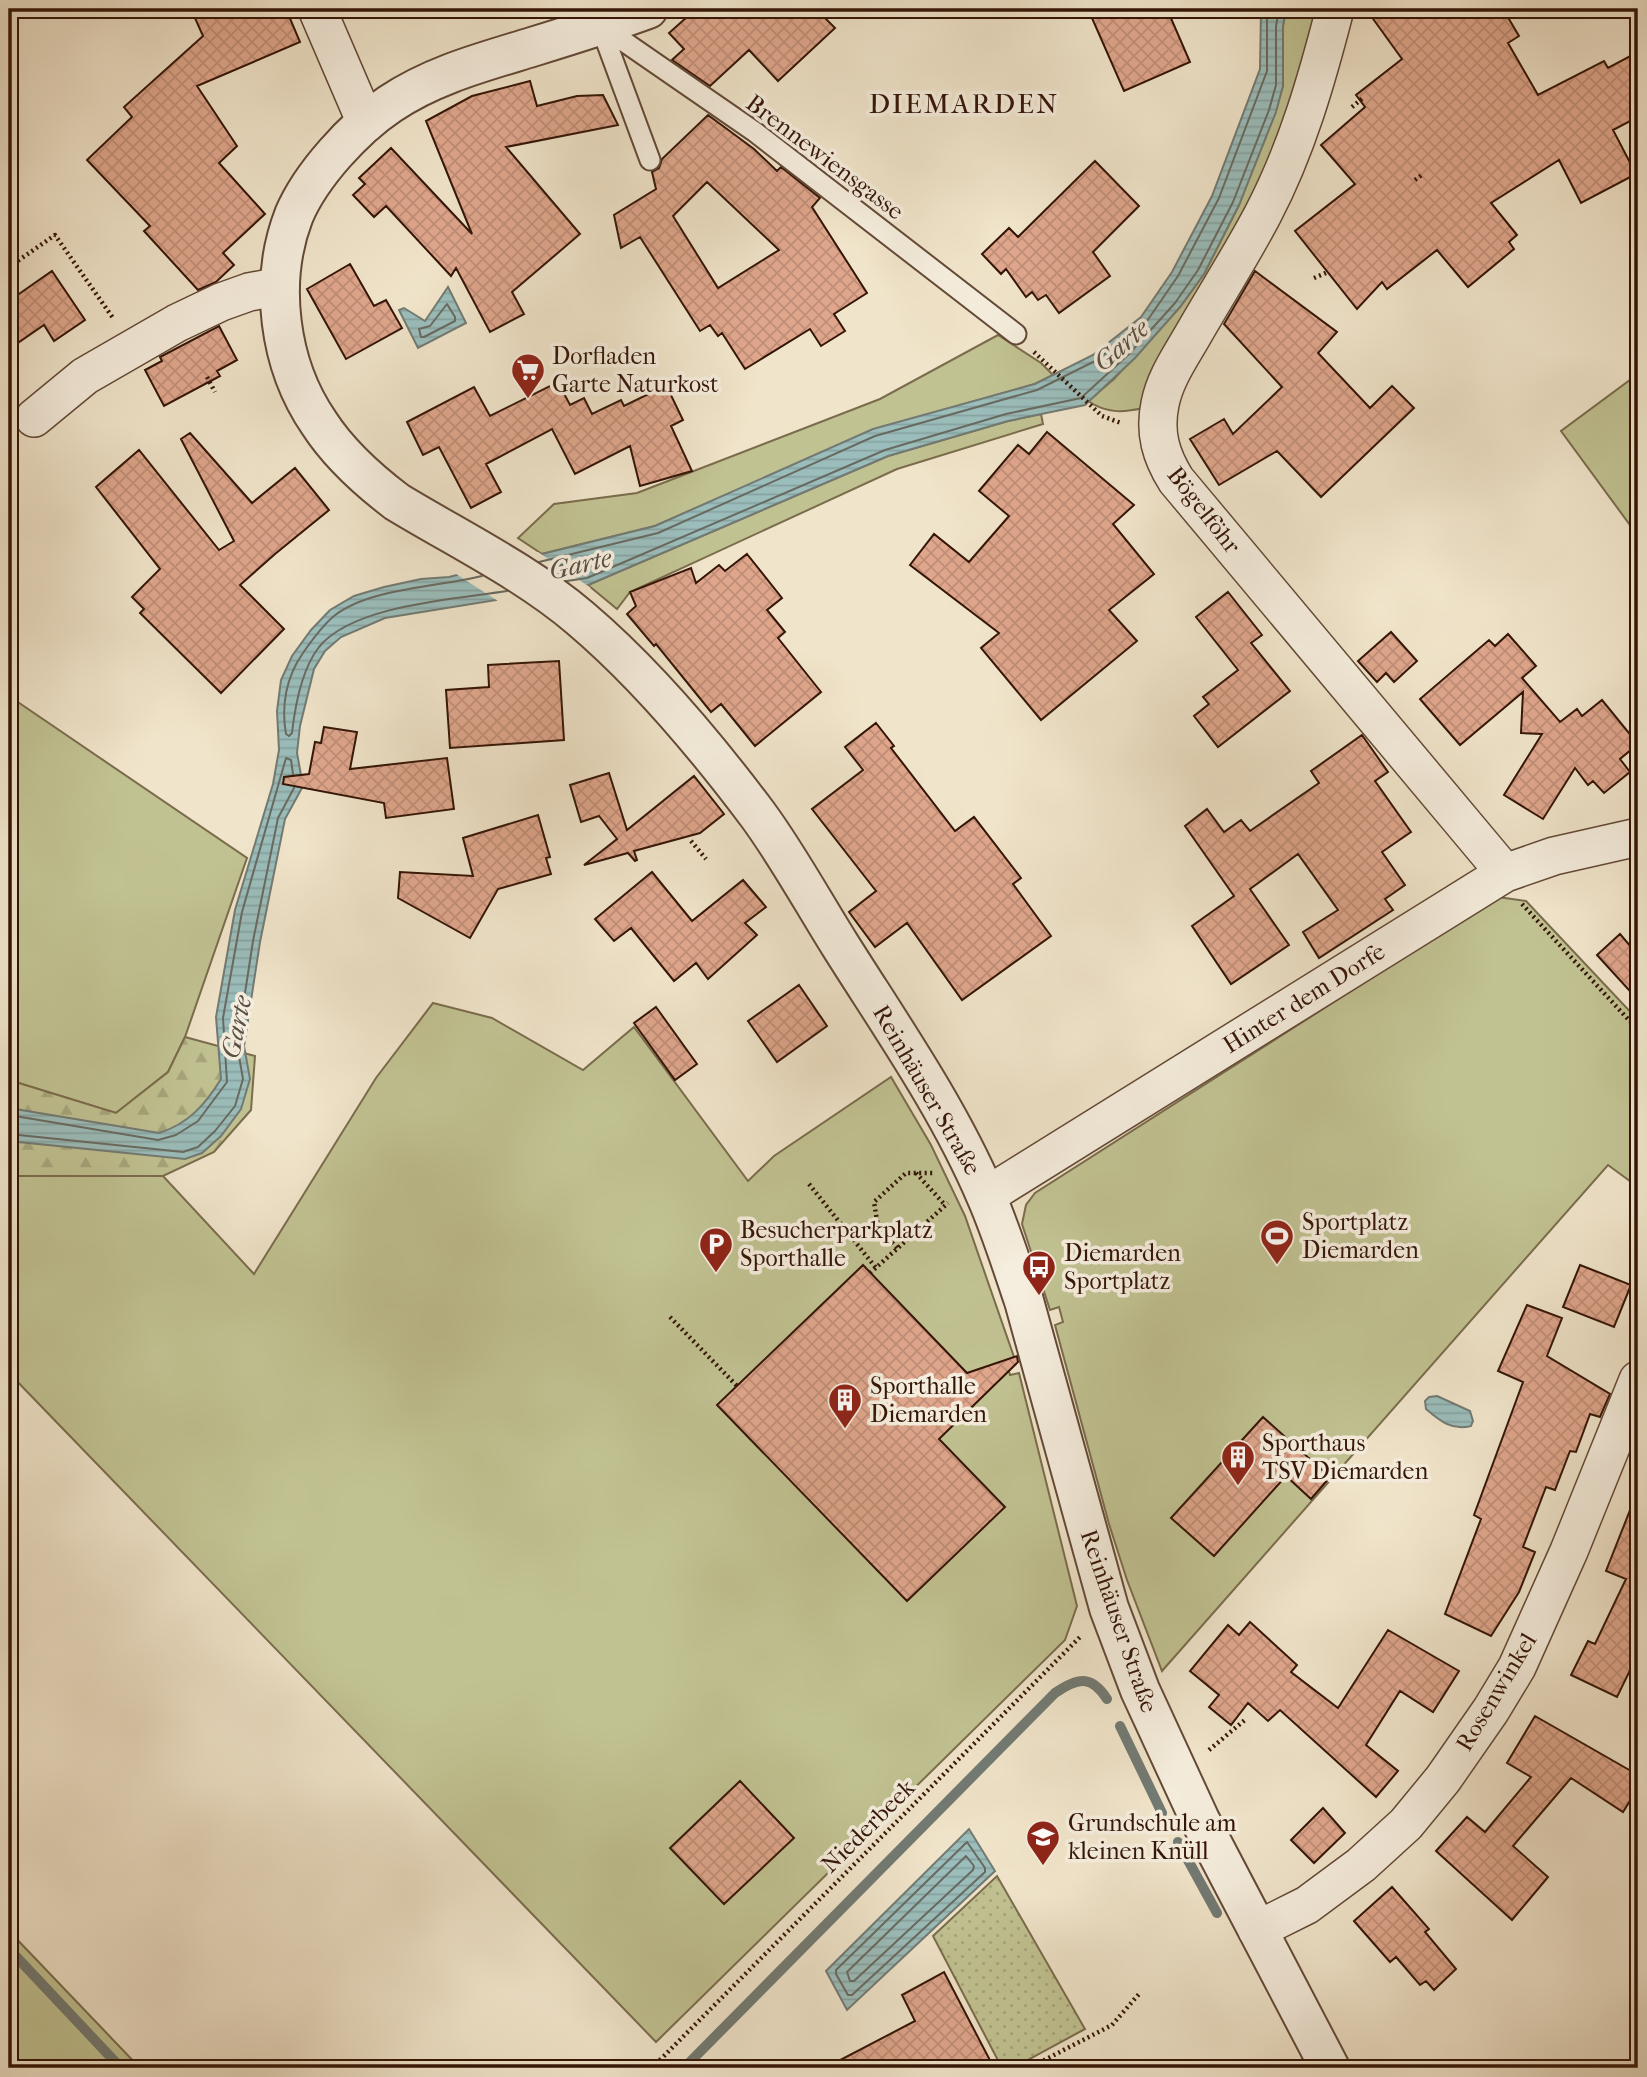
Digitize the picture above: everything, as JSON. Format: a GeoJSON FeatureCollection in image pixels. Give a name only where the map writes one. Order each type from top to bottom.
{"type":"FeatureCollection","features":[{"type":"Feature","properties":{"kind":"street"},"geometry":{"type":"LineString","coordinates":[[317,9],[366,123]]}},
{"type":"Feature","properties":{"kind":"street","name":"Reinhäuser Straße"},"geometry":{"type":"LineString","coordinates":[[648,9],[471,66],[427,83],[366,123],[327,164],[295,215],[283,259],[280,286],[287,350],[304,400],[348,459],[397,502],[544,591],[580,618],[639,674],[707,751],[759,816],[922,1075],[956,1134],[969,1198],[1024,1301],[1109,1608],[1140,1690],[1174,1768],[1329,2068]]}},
{"type":"Feature","properties":{"kind":"street","name":"Bögelföhr"},"geometry":{"type":"LineString","coordinates":[[1335,9],[1320,69],[1286,169],[1170,375],[1159,405],[1158,438],[1167,465],[1176,480],[1505,873]]}},
{"type":"Feature","properties":{"kind":"street"},"geometry":{"type":"LineString","coordinates":[[34,418],[85,376],[177,323],[221,302],[249,292],[280,286]]}},
{"type":"Feature","properties":{"kind":"street","name":"Hinter dem Dorfe"},"geometry":{"type":"LineString","coordinates":[[969,1198],[1505,873],[1554,856],[1638,837]]}},
{"type":"Feature","properties":{"kind":"street","name":"Rosenwinkel"},"geometry":{"type":"LineString","coordinates":[[1258,1930],[1307,1905],[1361,1865],[1406,1824],[1459,1756],[1517,1667],[1570,1551],[1638,1380]]}},
{"type":"Feature","properties":{"kind":"lane"},"geometry":{"type":"LineString","coordinates":[[600,26],[650,160]]}},
{"type":"Feature","properties":{"kind":"lane","name":"Brennewiensgasse"},"geometry":{"type":"LineString","coordinates":[[600,26],[755,132],[1016,334]]}},
{"type":"Feature","properties":{"kind":"path"},"geometry":{"type":"LineString","coordinates":[[1352,107],[1364,97]]}},
{"type":"Feature","properties":{"kind":"path"},"geometry":{"type":"LineString","coordinates":[[1415,180],[1423,174]]}},
{"type":"Feature","properties":{"kind":"path"},"geometry":{"type":"LineString","coordinates":[[9,267],[55,235],[118,325]]}},
{"type":"Feature","properties":{"kind":"path"},"geometry":{"type":"LineString","coordinates":[[1314,278],[1328,272]]}},
{"type":"Feature","properties":{"kind":"path"},"geometry":{"type":"LineString","coordinates":[[1042,360],[1087,403]]}},
{"type":"Feature","properties":{"kind":"path"},"geometry":{"type":"LineString","coordinates":[[207,377],[215,392]]}},
{"type":"Feature","properties":{"kind":"path"},"geometry":{"type":"LineString","coordinates":[[691,841],[706,859]]}},
{"type":"Feature","properties":{"kind":"path"},"geometry":{"type":"LineString","coordinates":[[1505,873],[1523,906],[1638,1030]]}},
{"type":"Feature","properties":{"kind":"path"},"geometry":{"type":"LineString","coordinates":[[898,1248],[878,1227],[874,1202],[906,1172]]}},
{"type":"Feature","properties":{"kind":"path"},"geometry":{"type":"LineString","coordinates":[[916,1173],[945,1205]]}},
{"type":"Feature","properties":{"kind":"path"},"geometry":{"type":"LineString","coordinates":[[809,1184],[876,1268]]}},
{"type":"Feature","properties":{"kind":"path"},"geometry":{"type":"LineString","coordinates":[[870,1273],[945,1205],[969,1198]]}},
{"type":"Feature","properties":{"kind":"path"},"geometry":{"type":"LineString","coordinates":[[670,1317],[737,1386]]}},
{"type":"Feature","properties":{"kind":"path","name":"Niederbeek"},"geometry":{"type":"LineString","coordinates":[[652,2068],[1109,1608]]}},
{"type":"Feature","properties":{"kind":"path"},"geometry":{"type":"LineString","coordinates":[[1174,1768],[1205,1753],[1235,1731],[1246,1719]]}},
{"type":"Feature","properties":{"kind":"path"},"geometry":{"type":"LineString","coordinates":[[1029,2068],[1112,2025],[1139,1994]]}},
{"type":"Feature","properties":{"kind":"green space"},"geometry":{"type":"Polygon","coordinates":[[[1286,9],[1317,9],[1304,59],[1263,182],[1143,408],[1114,411],[1101,408],[1088,401],[1114,379],[1180,307],[1204,274],[1239,205],[1283,86],[1283,26],[1286,9]]]}},
{"type":"Feature","properties":{"kind":"green space"},"geometry":{"type":"Polygon","coordinates":[[[998,335],[1041,363],[1053,375],[1035,384],[873,430],[655,526],[542,554],[518,538],[554,504],[637,493],[880,399],[998,335]]]}},
{"type":"Feature","properties":{"kind":"green space"},"geometry":{"type":"Polygon","coordinates":[[[1638,374],[1638,536],[1561,431],[1638,374]]]}},
{"type":"Feature","properties":{"kind":"green space"},"geometry":{"type":"Polygon","coordinates":[[[1041,414],[1043,424],[897,469],[630,592],[617,609],[588,585],[888,456],[1041,414]]]}},
{"type":"Feature","properties":{"kind":"green space"},"geometry":{"type":"Polygon","coordinates":[[[9,696],[247,858],[185,1037],[168,1072],[116,1113],[9,1080],[9,696]]]}},
{"type":"Feature","properties":{"kind":"green space","name":"Sportplatz Diemarden"},"geometry":{"type":"Polygon","coordinates":[[[1498,897],[1526,901],[1638,1020],[1638,1187],[1608,1165],[1162,1671],[1109,1524],[1055,1325],[1063,1322],[1059,1307],[1050,1310],[1022,1224],[1026,1205],[1035,1193],[1498,897]]]}},
{"type":"Feature","properties":{"kind":"green space"},"geometry":{"type":"Polygon","coordinates":[[[433,1003],[492,1018],[583,1070],[634,1027],[748,1181],[774,1156],[891,1077],[931,1145],[965,1216],[1014,1357],[1006,1360],[1010,1375],[1019,1373],[1077,1606],[1065,1640],[656,2042],[9,1373],[9,1176],[163,1176],[254,1274],[376,1078],[433,1003]]]}},
{"type":"Feature","properties":{"kind":"green space"},"geometry":{"type":"Polygon","coordinates":[[[185,1037],[255,1056],[251,1110],[214,1152],[163,1176],[9,1176],[9,1080],[116,1113],[168,1072],[185,1037]]]}},
{"type":"Feature","properties":{"kind":"green space"},"geometry":{"type":"Polygon","coordinates":[[[997,1876],[1085,2029],[1013,2068],[1002,2068],[933,1936],[997,1876]]]}},
{"type":"Feature","properties":{"kind":"green space"},"geometry":{"type":"Polygon","coordinates":[[[9,1931],[140,2068],[9,2068],[9,1931]]]}},
{"type":"Feature","properties":{"kind":"water","name":"Garte"},"geometry":{"type":"Polygon","coordinates":[[[1261,9],[1286,9],[1283,26],[1283,86],[1276,112],[1239,205],[1204,274],[1180,307],[1135,358],[1085,405],[1008,421],[888,456],[588,585],[385,618],[341,637],[325,651],[314,669],[300,726],[297,753],[303,786],[285,819],[260,942],[244,1046],[250,1079],[241,1109],[221,1136],[202,1153],[185,1159],[9,1141],[9,1108],[159,1133],[187,1119],[209,1097],[221,1079],[216,1017],[235,910],[273,784],[279,750],[277,711],[281,680],[292,656],[330,610],[354,596],[384,587],[421,579],[449,577],[655,526],[873,429],[1035,384],[1093,355],[1141,317],[1172,272],[1212,196],[1260,69],[1261,9]]]}},
{"type":"Feature","properties":{"kind":"water"},"geometry":{"type":"Polygon","coordinates":[[[448,287],[466,323],[418,348],[399,310],[404,308],[425,321],[448,287]]]}},
{"type":"Feature","properties":{"kind":"water"},"geometry":{"type":"Polygon","coordinates":[[[1437,1396],[1470,1411],[1473,1421],[1471,1426],[1452,1426],[1426,1409],[1425,1401],[1429,1397],[1437,1396]]]}},
{"type":"Feature","properties":{"kind":"water"},"geometry":{"type":"Polygon","coordinates":[[[969,1829],[995,1871],[847,2010],[826,1971],[969,1829]]]}},
{"type":"Feature","properties":{"kind":"pier"},"geometry":{"type":"Polygon","coordinates":[[[538,552],[591,588],[501,603],[453,572],[538,552]]]}},
{"type":"Feature","properties":{"kind":"building"},"geometry":{"type":"Polygon","coordinates":[[[191,9],[286,9],[300,42],[197,86],[237,146],[219,163],[265,214],[223,253],[234,265],[216,282],[198,290],[144,231],[150,226],[87,160],[132,117],[124,107],[203,36],[191,9]]]}},
{"type":"Feature","properties":{"kind":"building"},"geometry":{"type":"Polygon","coordinates":[[[696,9],[816,9],[835,28],[778,81],[749,50],[710,86],[672,60],[684,49],[669,33],[696,9]]]}},
{"type":"Feature","properties":{"kind":"building"},"geometry":{"type":"Polygon","coordinates":[[[1088,9],[1167,9],[1190,62],[1124,91],[1088,9]]]}},
{"type":"Feature","properties":{"kind":"building"},"geometry":{"type":"Polygon","coordinates":[[[1366,9],[1503,9],[1519,36],[1508,43],[1538,95],[1604,61],[1608,68],[1638,52],[1638,117],[1613,130],[1636,174],[1581,203],[1559,160],[1491,203],[1517,235],[1509,242],[1514,249],[1468,287],[1437,250],[1387,289],[1382,282],[1357,309],[1295,231],[1355,184],[1321,145],[1365,107],[1356,95],[1402,59],[1366,9]]]}},
{"type":"Feature","properties":{"kind":"building"},"geometry":{"type":"Polygon","coordinates":[[[530,81],[537,106],[577,96],[603,95],[618,125],[506,147],[580,234],[512,292],[524,314],[490,332],[456,268],[451,276],[386,206],[374,217],[353,195],[365,184],[359,178],[391,148],[472,234],[426,121],[472,96],[530,81]]]}},
{"type":"Feature","properties":{"kind":"building"},"geometry":{"type":"Polygon","coordinates":[[[708,115],[754,149],[777,171],[781,167],[820,198],[812,207],[867,293],[834,314],[845,331],[821,346],[810,329],[745,369],[722,333],[718,336],[710,325],[700,331],[640,237],[621,248],[614,215],[656,189],[652,172],[659,168],[662,159],[708,115]],[[707,182],[673,216],[718,288],[779,250],[707,182]]]}},
{"type":"Feature","properties":{"kind":"building"},"geometry":{"type":"Polygon","coordinates":[[[1095,161],[1139,206],[1093,252],[1110,276],[1059,313],[1046,295],[1038,300],[1032,292],[1026,297],[1006,269],[1001,274],[982,254],[1009,228],[1018,237],[1095,161]]]}},
{"type":"Feature","properties":{"kind":"building"},"geometry":{"type":"Polygon","coordinates":[[[350,264],[374,306],[386,300],[402,328],[346,359],[307,289],[350,264]]]}},
{"type":"Feature","properties":{"kind":"building"},"geometry":{"type":"Polygon","coordinates":[[[52,271],[85,320],[54,341],[44,325],[9,349],[9,301],[52,271]]]}},
{"type":"Feature","properties":{"kind":"building"},"geometry":{"type":"Polygon","coordinates":[[[1255,271],[1337,332],[1318,353],[1370,408],[1392,386],[1414,408],[1321,497],[1277,451],[1219,485],[1190,439],[1224,419],[1233,434],[1282,387],[1224,324],[1255,271]]]}},
{"type":"Feature","properties":{"kind":"building"},"geometry":{"type":"Polygon","coordinates":[[[219,326],[237,360],[217,371],[220,376],[164,406],[145,370],[162,361],[160,357],[219,326]]]}},
{"type":"Feature","properties":{"kind":"building"},"geometry":{"type":"Polygon","coordinates":[[[558,382],[570,405],[584,398],[592,414],[621,400],[624,406],[663,387],[665,393],[669,391],[683,420],[671,426],[692,471],[640,486],[630,446],[575,474],[552,429],[486,464],[501,492],[471,508],[439,447],[423,455],[407,422],[474,387],[490,416],[558,382]]]}},
{"type":"Feature","properties":{"kind":"building"},"geometry":{"type":"Polygon","coordinates":[[[1047,432],[1134,505],[1113,524],[1154,574],[1109,610],[1137,641],[1041,720],[981,648],[999,633],[910,565],[934,534],[969,562],[1009,516],[979,491],[1018,445],[1029,454],[1047,432]]]}},
{"type":"Feature","properties":{"kind":"building"},"geometry":{"type":"Polygon","coordinates":[[[190,433],[252,503],[295,468],[329,510],[240,585],[284,629],[221,693],[140,613],[144,609],[132,597],[160,569],[96,487],[139,450],[219,550],[234,541],[181,439],[190,433]]]}},
{"type":"Feature","properties":{"kind":"building"},"geometry":{"type":"Polygon","coordinates":[[[747,554],[782,598],[767,610],[785,632],[778,638],[821,692],[755,746],[721,704],[711,712],[656,644],[654,646],[627,614],[636,606],[630,592],[691,568],[696,583],[719,565],[725,571],[747,554]]]}},
{"type":"Feature","properties":{"kind":"building"},"geometry":{"type":"Polygon","coordinates":[[[1228,592],[1262,635],[1251,643],[1290,691],[1218,747],[1194,716],[1209,704],[1203,697],[1238,670],[1196,617],[1228,592]]]}},
{"type":"Feature","properties":{"kind":"building"},"geometry":{"type":"Polygon","coordinates":[[[1391,632],[1417,661],[1394,682],[1386,673],[1377,682],[1358,661],[1391,632]]]}},
{"type":"Feature","properties":{"kind":"building"},"geometry":{"type":"Polygon","coordinates":[[[1508,634],[1536,666],[1522,678],[1560,722],[1577,709],[1582,716],[1602,700],[1638,744],[1620,759],[1630,772],[1604,793],[1593,781],[1588,785],[1575,768],[1543,819],[1504,795],[1542,734],[1521,733],[1523,692],[1460,745],[1420,699],[1489,640],[1495,646],[1508,634]]]}},
{"type":"Feature","properties":{"kind":"building"},"geometry":{"type":"Polygon","coordinates":[[[559,661],[564,740],[450,748],[446,690],[489,687],[488,665],[559,661]]]}},
{"type":"Feature","properties":{"kind":"building"},"geometry":{"type":"Polygon","coordinates":[[[876,723],[894,746],[891,748],[955,831],[974,817],[1021,878],[1013,884],[1051,936],[962,1000],[907,923],[875,947],[849,912],[876,891],[812,809],[863,770],[845,747],[876,723]]]}},
{"type":"Feature","properties":{"kind":"building"},"geometry":{"type":"Polygon","coordinates":[[[324,727],[357,732],[350,769],[447,758],[454,809],[386,818],[384,803],[283,784],[284,777],[309,774],[315,742],[321,743],[324,727]]]}},
{"type":"Feature","properties":{"kind":"building"},"geometry":{"type":"Polygon","coordinates":[[[1362,735],[1388,772],[1375,781],[1411,832],[1382,852],[1405,885],[1385,899],[1393,910],[1319,958],[1303,932],[1338,910],[1298,854],[1250,889],[1289,945],[1231,984],[1192,926],[1234,896],[1185,826],[1207,809],[1224,832],[1241,820],[1250,831],[1319,783],[1311,771],[1362,735]]]}},
{"type":"Feature","properties":{"kind":"building"},"geometry":{"type":"Polygon","coordinates":[[[609,773],[627,830],[694,776],[724,814],[700,833],[634,851],[635,861],[628,853],[584,865],[617,839],[599,816],[581,822],[570,785],[609,773]]]}},
{"type":"Feature","properties":{"kind":"building"},"geometry":{"type":"Polygon","coordinates":[[[538,815],[550,857],[546,858],[551,874],[498,889],[470,938],[398,898],[400,872],[473,876],[463,838],[538,815]]]}},
{"type":"Feature","properties":{"kind":"building"},"geometry":{"type":"Polygon","coordinates":[[[652,872],[692,921],[743,880],[766,907],[745,923],[757,935],[708,979],[696,963],[674,981],[631,928],[614,941],[595,919],[652,872]]]}},
{"type":"Feature","properties":{"kind":"building"},"geometry":{"type":"Polygon","coordinates":[[[1620,934],[1638,955],[1638,1000],[1597,955],[1620,934]]]}},
{"type":"Feature","properties":{"kind":"building"},"geometry":{"type":"Polygon","coordinates":[[[799,985],[827,1026],[777,1062],[748,1021],[799,985]]]}},
{"type":"Feature","properties":{"kind":"building"},"geometry":{"type":"Polygon","coordinates":[[[656,1007],[697,1064],[675,1080],[634,1023],[656,1007]]]}},
{"type":"Feature","properties":{"kind":"building","name":"Sporthalle Diemarden"},"geometry":{"type":"Polygon","coordinates":[[[863,1265],[967,1373],[1017,1356],[1018,1362],[939,1439],[1005,1507],[907,1601],[717,1405],[863,1265]]]}},
{"type":"Feature","properties":{"kind":"building"},"geometry":{"type":"Polygon","coordinates":[[[1580,1265],[1631,1285],[1614,1327],[1563,1307],[1580,1265]]]}},
{"type":"Feature","properties":{"kind":"building"},"geometry":{"type":"Polygon","coordinates":[[[1527,1305],[1562,1318],[1547,1356],[1610,1394],[1600,1417],[1590,1414],[1576,1452],[1570,1451],[1555,1490],[1546,1487],[1523,1547],[1535,1552],[1519,1592],[1491,1636],[1445,1614],[1481,1519],[1474,1515],[1523,1382],[1498,1371],[1527,1305]]]}},
{"type":"Feature","properties":{"kind":"building","name":"Sporthaus TSV Diemarden"},"geometry":{"type":"Polygon","coordinates":[[[1263,1417],[1330,1477],[1311,1499],[1286,1476],[1214,1556],[1171,1518],[1263,1417]]]}},
{"type":"Feature","properties":{"kind":"building"},"geometry":{"type":"Polygon","coordinates":[[[1636,1495],[1638,1654],[1617,1697],[1571,1675],[1588,1641],[1595,1644],[1626,1579],[1606,1571],[1636,1495]]]}},
{"type":"Feature","properties":{"kind":"building"},"geometry":{"type":"Polygon","coordinates":[[[1250,1622],[1297,1665],[1291,1672],[1338,1708],[1388,1630],[1459,1671],[1433,1712],[1400,1691],[1366,1745],[1398,1771],[1376,1797],[1280,1710],[1268,1721],[1248,1703],[1231,1725],[1209,1707],[1219,1695],[1190,1671],[1228,1625],[1239,1635],[1250,1622]]]}},
{"type":"Feature","properties":{"kind":"building"},"geometry":{"type":"Polygon","coordinates":[[[1535,1716],[1638,1775],[1638,1788],[1623,1812],[1571,1778],[1513,1846],[1548,1877],[1512,1920],[1436,1851],[1467,1817],[1485,1832],[1531,1777],[1507,1763],[1535,1716]]]}},
{"type":"Feature","properties":{"kind":"building"},"geometry":{"type":"Polygon","coordinates":[[[740,1781],[794,1838],[724,1904],[670,1848],[740,1781]]]}},
{"type":"Feature","properties":{"kind":"building"},"geometry":{"type":"Polygon","coordinates":[[[1323,1808],[1345,1833],[1314,1863],[1291,1840],[1323,1808]]]}},
{"type":"Feature","properties":{"kind":"building"},"geometry":{"type":"Polygon","coordinates":[[[1392,1887],[1429,1929],[1425,1932],[1456,1969],[1434,1990],[1426,1981],[1420,1985],[1396,1957],[1390,1962],[1354,1921],[1392,1887]]]}},
{"type":"Feature","properties":{"kind":"building"},"geometry":{"type":"Polygon","coordinates":[[[944,1972],[994,2068],[825,2068],[915,2021],[902,1995],[944,1972]]]}},
{"type":"Feature","properties":{"kind":"waterway"},"geometry":{"type":"LineString","coordinates":[[684,2068],[1055,1693],[1070,1684],[1083,1681],[1095,1685],[1107,1699]]}},
{"type":"Feature","properties":{"kind":"waterway"},"geometry":{"type":"LineString","coordinates":[[1120,1726],[1162,1813]]}},
{"type":"Feature","properties":{"kind":"waterway"},"geometry":{"type":"LineString","coordinates":[[1178,1842],[1217,1913]]}},
{"type":"Feature","properties":{"kind":"waterway"},"geometry":{"type":"LineString","coordinates":[[9,1949],[121,2068]]}},
{"type":"Feature","properties":{"kind":"place","name":"Dorfladen Garte Naturkost"},"geometry":{"type":"Point","coordinates":[528,400]}},
{"type":"Feature","properties":{"kind":"place","name":"Sportplatz Diemarden"},"geometry":{"type":"Point","coordinates":[1277,1266]}},
{"type":"Feature","properties":{"kind":"place","name":"Besucherparkplatz Sporthalle"},"geometry":{"type":"Point","coordinates":[716,1274]}},
{"type":"Feature","properties":{"kind":"place","name":"Diemarden Sportplatz"},"geometry":{"type":"Point","coordinates":[1039,1297]}},
{"type":"Feature","properties":{"kind":"place","name":"Sporthalle Diemarden"},"geometry":{"type":"Point","coordinates":[845,1430]}},
{"type":"Feature","properties":{"kind":"place","name":"Sporthaus TSV Diemarden"},"geometry":{"type":"Point","coordinates":[1238,1487]}},
{"type":"Feature","properties":{"kind":"place","name":"Grundschule am kleinen Knüll"},"geometry":{"type":"Point","coordinates":[1043,1867]}},
{"type":"Feature","properties":{"kind":"district","name":"DIEMARDEN"},"geometry":{"type":"Point","coordinates":[964,103]}}]}
